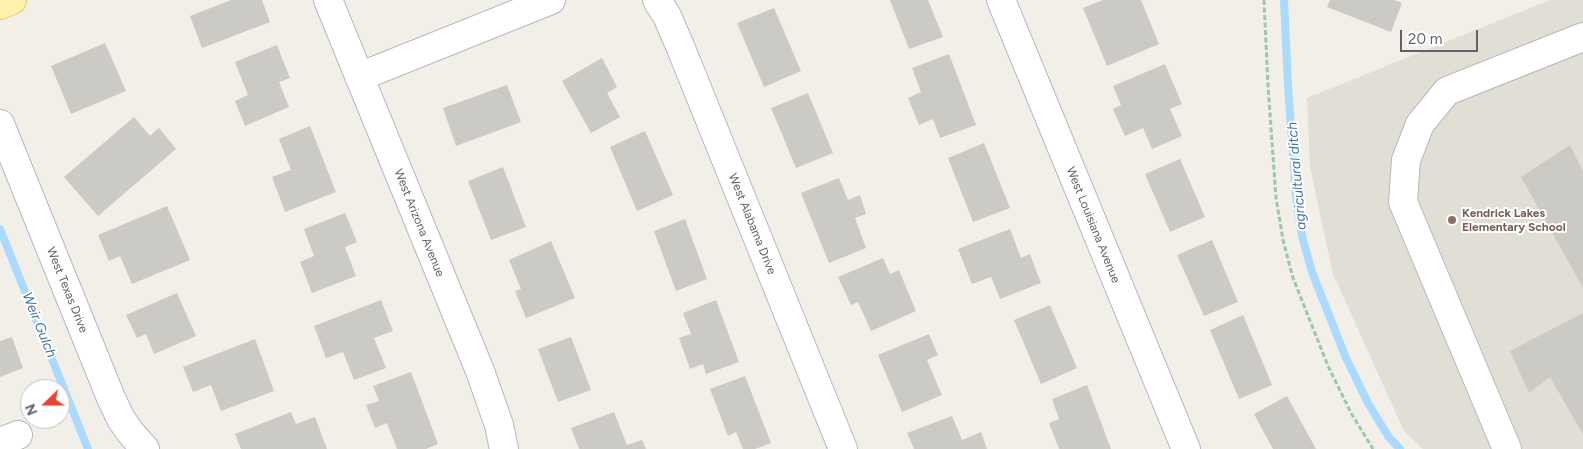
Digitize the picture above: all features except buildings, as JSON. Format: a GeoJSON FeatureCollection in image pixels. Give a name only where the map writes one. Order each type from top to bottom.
{"type":"FeatureCollection","features":[{"type":"Feature","properties":{"kind":"main road"},"geometry":{"type":"LineString","coordinates":[[0,5],[12,0]]}},
{"type":"Feature","properties":{"kind":"street","name":"West Arizona Avenue"},"geometry":{"type":"LineString","coordinates":[[328,0],[480,371],[499,425],[504,449]]}},
{"type":"Feature","properties":{"kind":"street"},"geometry":{"type":"LineString","coordinates":[[358,77],[552,0]]}},
{"type":"Feature","properties":{"kind":"street","name":"West Alabama Drive"},"geometry":{"type":"LineString","coordinates":[[657,0],[667,16],[680,46],[843,449]]}},
{"type":"Feature","properties":{"kind":"street","name":"West Louisiana Avenue"},"geometry":{"type":"LineString","coordinates":[[1001,0],[1186,449]]}},
{"type":"Feature","properties":{"kind":"street"},"geometry":{"type":"LineString","coordinates":[[1507,449],[1403,202],[1406,160],[1420,124],[1447,91],[1583,37]]}},
{"type":"Feature","properties":{"kind":"street","name":"West Texas Drive"},"geometry":{"type":"LineString","coordinates":[[0,124],[111,398],[121,419],[145,449]]}},
{"type":"Feature","properties":{"kind":"path"},"geometry":{"type":"LineString","coordinates":[[1264,0],[1276,198],[1283,240],[1293,278],[1328,366],[1351,413],[1373,449]]}},
{"type":"Feature","properties":{"kind":"shaded area","name":"Kendrick Lakes Elementary School"},"geometry":{"type":"Polygon","coordinates":[[[1550,0],[1583,0],[1583,449],[1423,449],[1404,431],[1333,274],[1310,167],[1307,98],[1550,0]]]}},
{"type":"Feature","properties":{"kind":"waterway","name":"agricultural ditch"},"geometry":{"type":"LineString","coordinates":[[1284,0],[1296,196],[1302,236],[1312,272],[1346,358],[1368,403],[1388,436],[1400,449]]}},
{"type":"Feature","properties":{"kind":"waterway","name":"Weir Gulch"},"geometry":{"type":"LineString","coordinates":[[0,229],[88,449]]}},
{"type":"Feature","properties":{"kind":"place","name":"Kendrick Lakes Elementary School"},"geometry":{"type":"Point","coordinates":[1452,220]}}]}
